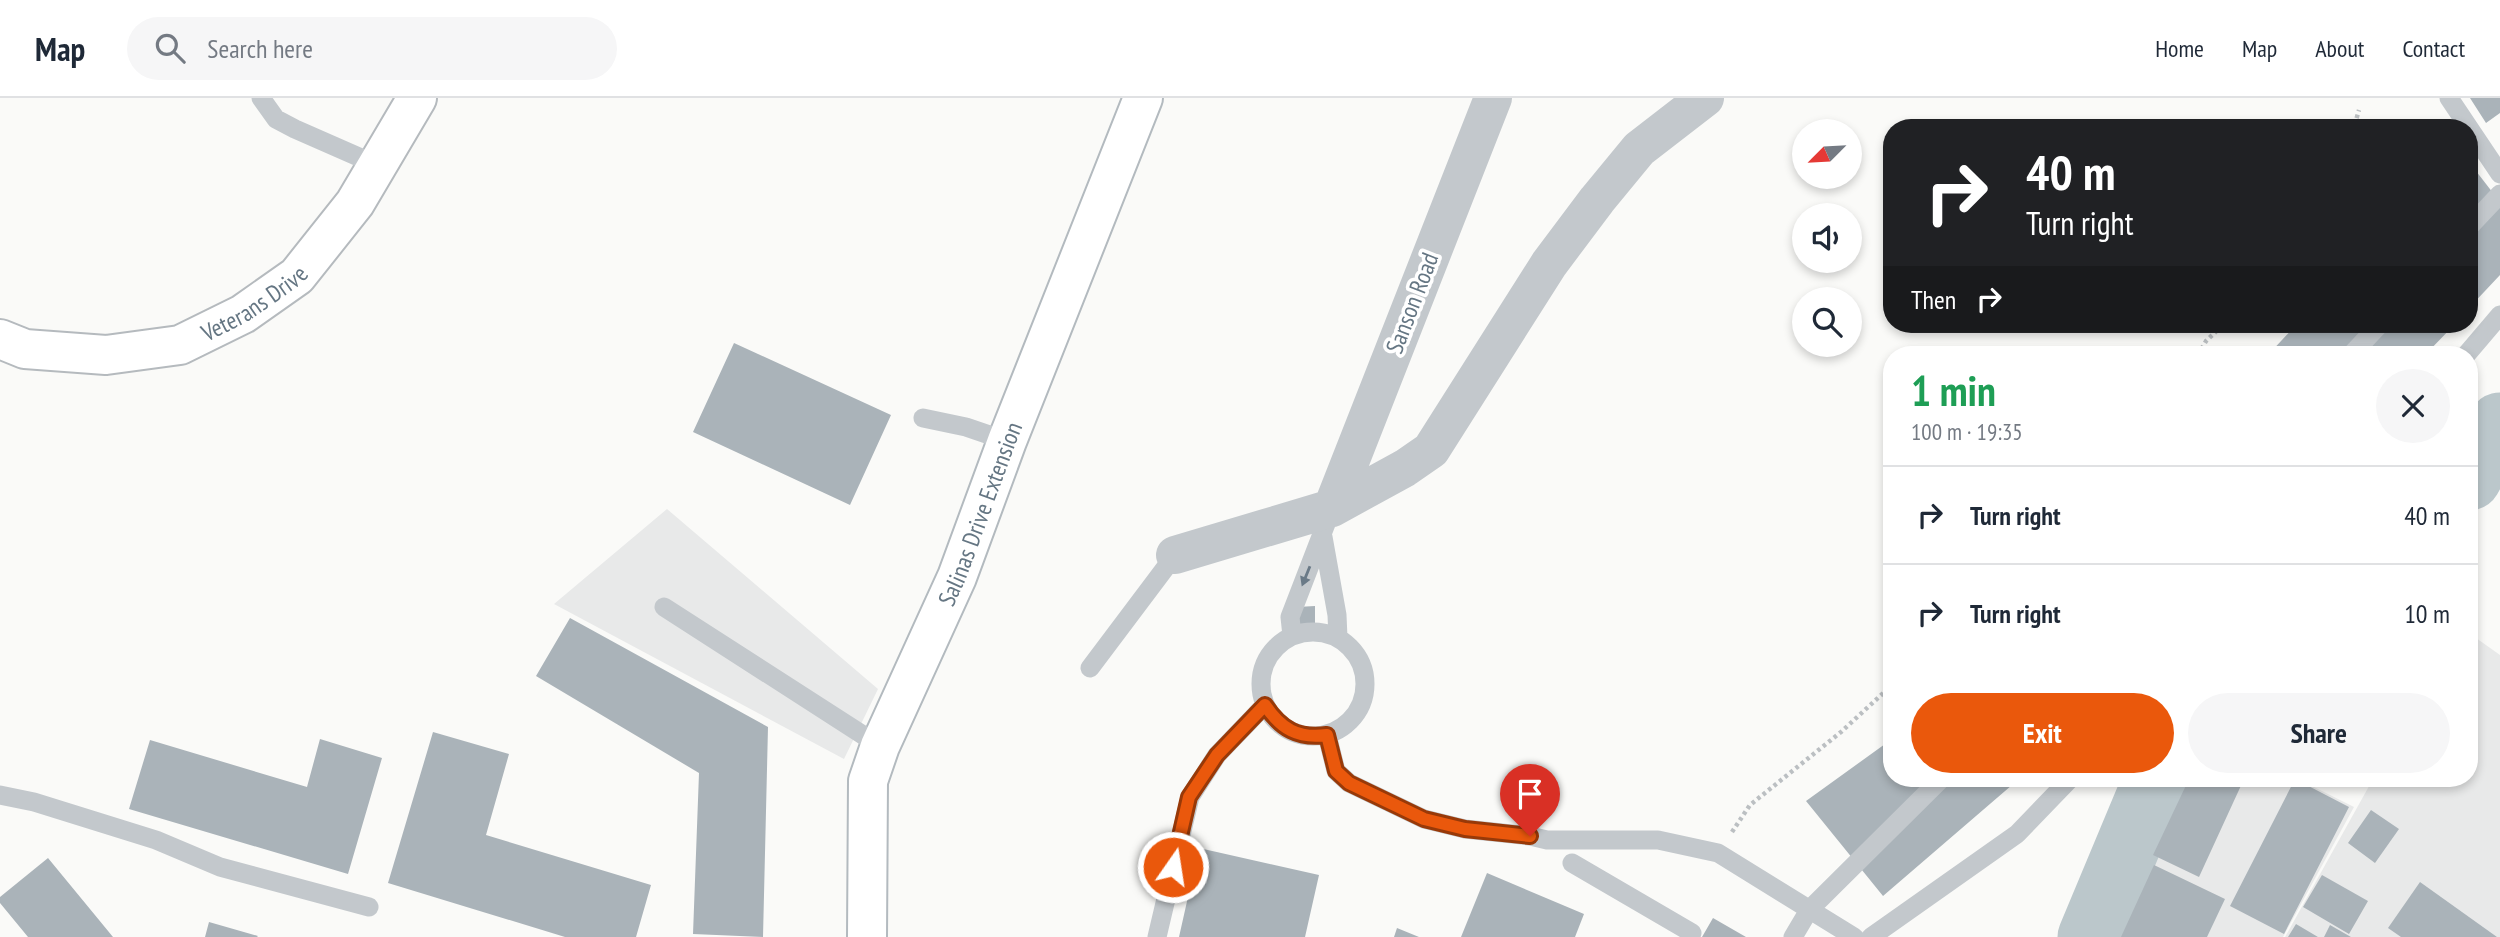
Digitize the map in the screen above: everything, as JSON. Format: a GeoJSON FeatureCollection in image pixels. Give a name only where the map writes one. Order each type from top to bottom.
{"type":"FeatureCollection","features":[{"type":"Feature","properties":{"kind":"street","name":"Veterans Drive"},"geometry":{"type":"LineString","coordinates":[[0,340],[25,349],[106,355],[180,345],[243,314],[297,276],[355,203],[416,98]]}},
{"type":"Feature","properties":{"kind":"street","name":"Salinas Drive Extension"},"geometry":{"type":"LineString","coordinates":[[867,937],[868,781],[880,747],[957,577],[1007,441],[1143,98]]}},
{"type":"Feature","properties":{"kind":"street","name":"Sanson Road"},"geometry":{"type":"LineString","coordinates":[[1327,522],[1493,98]]}},
{"type":"Feature","properties":{"kind":"street"},"geometry":{"type":"LineString","coordinates":[[1175,555],[1327,522],[1431,450],[1549,264],[1597,200],[1639,149],[1705,98]]}},
{"type":"Feature","properties":{"kind":"lane"},"geometry":{"type":"LineString","coordinates":[[261,98],[276,119],[295,130],[377,165]]}},
{"type":"Feature","properties":{"kind":"lane"},"geometry":{"type":"LineString","coordinates":[[2449,98],[2463,119]]}},
{"type":"Feature","properties":{"kind":"lane"},"geometry":{"type":"LineString","coordinates":[[2478,141],[2500,174]]}},
{"type":"Feature","properties":{"kind":"lane"},"geometry":{"type":"LineString","coordinates":[[2478,217],[2500,194]]}},
{"type":"Feature","properties":{"kind":"lane"},"geometry":{"type":"LineString","coordinates":[[2474,346],[2500,315]]}},
{"type":"Feature","properties":{"kind":"lane"},"geometry":{"type":"LineString","coordinates":[[2359,346],[2372,333]]}},
{"type":"Feature","properties":{"kind":"lane"},"geometry":{"type":"LineString","coordinates":[[923,418],[966,427],[1007,441]]}},
{"type":"Feature","properties":{"kind":"lane"},"geometry":{"type":"LineString","coordinates":[[1292,636],[1290,617],[1327,522]]}},
{"type":"Feature","properties":{"kind":"lane"},"geometry":{"type":"LineString","coordinates":[[1327,522],[1338,638]]}},
{"type":"Feature","properties":{"kind":"lane"},"geometry":{"type":"LineString","coordinates":[[1090,668],[1175,555]]}},
{"type":"Feature","properties":{"kind":"lane"},"geometry":{"type":"LineString","coordinates":[[664,607],[880,747]]}},
{"type":"Feature","properties":{"kind":"lane"},"geometry":{"type":"LineString","coordinates":[[1308,632],[1338,638],[1359,660],[1365,690],[1361,706],[1353,719],[1341,729],[1327,735],[1300,735],[1287,730],[1274,719],[1265,705],[1261,690],[1262,673],[1268,658],[1278,645],[1292,636],[1308,632]]}},
{"type":"Feature","properties":{"kind":"lane"},"geometry":{"type":"LineString","coordinates":[[1157,937],[1189,797],[1217,755],[1265,705]]}},
{"type":"Feature","properties":{"kind":"lane"},"geometry":{"type":"LineString","coordinates":[[1327,735],[1336,771],[1349,783],[1424,819],[1465,829],[1547,840],[1658,840],[1718,853],[1854,937]]}},
{"type":"Feature","properties":{"kind":"lane"},"geometry":{"type":"LineString","coordinates":[[1793,937],[1809,910],[1933,787]]}},
{"type":"Feature","properties":{"kind":"lane"},"geometry":{"type":"LineString","coordinates":[[1871,937],[2017,834],[2062,787]]}},
{"type":"Feature","properties":{"kind":"lane"},"geometry":{"type":"LineString","coordinates":[[0,795],[34,802],[156,840],[220,867],[369,907]]}},
{"type":"Feature","properties":{"kind":"lane"},"geometry":{"type":"LineString","coordinates":[[1547,840],[1572,863],[1692,933]]}},
{"type":"Feature","properties":{"kind":"path"},"geometry":{"type":"LineString","coordinates":[[2356,119],[2359,110]]}},
{"type":"Feature","properties":{"kind":"path"},"geometry":{"type":"LineString","coordinates":[[1718,853],[1750,805],[1841,732],[1883,693]]}},
{"type":"Feature","properties":{"kind":"shaded area"},"geometry":{"type":"Polygon","coordinates":[[[667,509],[878,689],[844,759],[554,604],[667,509]]]}},
{"type":"Feature","properties":{"kind":"shaded area"},"geometry":{"type":"Polygon","coordinates":[[[2478,639],[2500,655],[2500,937],[2285,937],[2369,787],[2478,787],[2478,639]]]}},
{"type":"Feature","properties":{"kind":"shaded area"},"geometry":{"type":"Polygon","coordinates":[[[2180,787],[2314,787],[2354,807],[2283,937],[2106,937],[2180,787]]]}},
{"type":"Feature","properties":{"kind":"building"},"geometry":{"type":"Polygon","coordinates":[[[2470,98],[2500,98],[2500,113],[2486,123],[2470,98]]]}},
{"type":"Feature","properties":{"kind":"building"},"geometry":{"type":"Polygon","coordinates":[[[2478,174],[2500,202],[2500,275],[2478,298],[2478,174]]]}},
{"type":"Feature","properties":{"kind":"building"},"geometry":{"type":"Polygon","coordinates":[[[2289,333],[2446,333],[2434,346],[2276,346],[2289,333]]]}},
{"type":"Feature","properties":{"kind":"building"},"geometry":{"type":"Polygon","coordinates":[[[734,343],[891,415],[850,505],[693,432],[734,343]]]}},
{"type":"Feature","properties":{"kind":"building"},"geometry":{"type":"Polygon","coordinates":[[[1315,606],[1315,630],[1297,630],[1297,607],[1315,606]]]}},
{"type":"Feature","properties":{"kind":"building"},"geometry":{"type":"Polygon","coordinates":[[[570,618],[768,727],[763,937],[693,934],[699,773],[536,676],[570,618]]]}},
{"type":"Feature","properties":{"kind":"building"},"geometry":{"type":"Polygon","coordinates":[[[433,732],[509,754],[486,835],[651,885],[636,937],[565,937],[388,883],[433,732]]]}},
{"type":"Feature","properties":{"kind":"building"},"geometry":{"type":"Polygon","coordinates":[[[320,739],[382,758],[348,874],[129,809],[150,740],[307,787],[320,739]]]}},
{"type":"Feature","properties":{"kind":"building"},"geometry":{"type":"Polygon","coordinates":[[[1883,745],[1883,787],[2010,787],[1883,896],[1806,801],[1883,745]]]}},
{"type":"Feature","properties":{"kind":"building"},"geometry":{"type":"Polygon","coordinates":[[[2185,787],[2240,787],[2199,877],[2153,855],[2185,787]]]}},
{"type":"Feature","properties":{"kind":"building"},"geometry":{"type":"Polygon","coordinates":[[[2291,787],[2310,787],[2349,807],[2284,934],[2230,906],[2291,787]]]}},
{"type":"Feature","properties":{"kind":"building"},"geometry":{"type":"Polygon","coordinates":[[[2371,810],[2399,829],[2375,863],[2348,843],[2371,810]]]}},
{"type":"Feature","properties":{"kind":"building"},"geometry":{"type":"Polygon","coordinates":[[[1199,848],[1319,875],[1305,937],[1179,937],[1199,848]]]}},
{"type":"Feature","properties":{"kind":"building"},"geometry":{"type":"Polygon","coordinates":[[[48,858],[113,937],[28,937],[0,903],[0,897],[48,858]]]}},
{"type":"Feature","properties":{"kind":"building"},"geometry":{"type":"Polygon","coordinates":[[[2154,865],[2225,899],[2207,937],[2121,937],[2154,865]]]}},
{"type":"Feature","properties":{"kind":"building"},"geometry":{"type":"Polygon","coordinates":[[[1487,873],[1584,914],[1575,937],[1461,937],[1487,873]]]}},
{"type":"Feature","properties":{"kind":"building"},"geometry":{"type":"Polygon","coordinates":[[[2322,875],[2368,901],[2349,934],[2303,907],[2322,875]]]}},
{"type":"Feature","properties":{"kind":"building"},"geometry":{"type":"Polygon","coordinates":[[[2420,882],[2497,937],[2401,937],[2388,928],[2420,882]]]}},
{"type":"Feature","properties":{"kind":"building"},"geometry":{"type":"Polygon","coordinates":[[[1713,918],[1746,937],[1702,937],[1713,918]]]}},
{"type":"Feature","properties":{"kind":"building"},"geometry":{"type":"Polygon","coordinates":[[[209,922],[258,936],[205,937],[209,922]]]}},
{"type":"Feature","properties":{"kind":"building"},"geometry":{"type":"Polygon","coordinates":[[[2296,924],[2318,937],[2288,937],[2296,924]]]}},
{"type":"Feature","properties":{"kind":"building"},"geometry":{"type":"Polygon","coordinates":[[[2330,925],[2351,937],[2324,937],[2330,925]]]}},
{"type":"Feature","properties":{"kind":"building"},"geometry":{"type":"Polygon","coordinates":[[[1397,928],[1419,937],[1394,937],[1397,928]]]}},
{"type":"Feature","properties":{"kind":"waterway"},"geometry":{"type":"LineString","coordinates":[[2478,463],[2500,425]]}},
{"type":"Feature","properties":{"kind":"waterway"},"geometry":{"type":"LineString","coordinates":[[2090,937],[2153,787]]}},
{"type":"Feature","properties":{"kind":"route"},"geometry":{"type":"LineString","coordinates":[[1173,867],[1189,797],[1217,755],[1265,705],[1274,719],[1287,730],[1313,737],[1327,735],[1336,771],[1349,783],[1424,819],[1465,829],[1530,836]]}}]}
